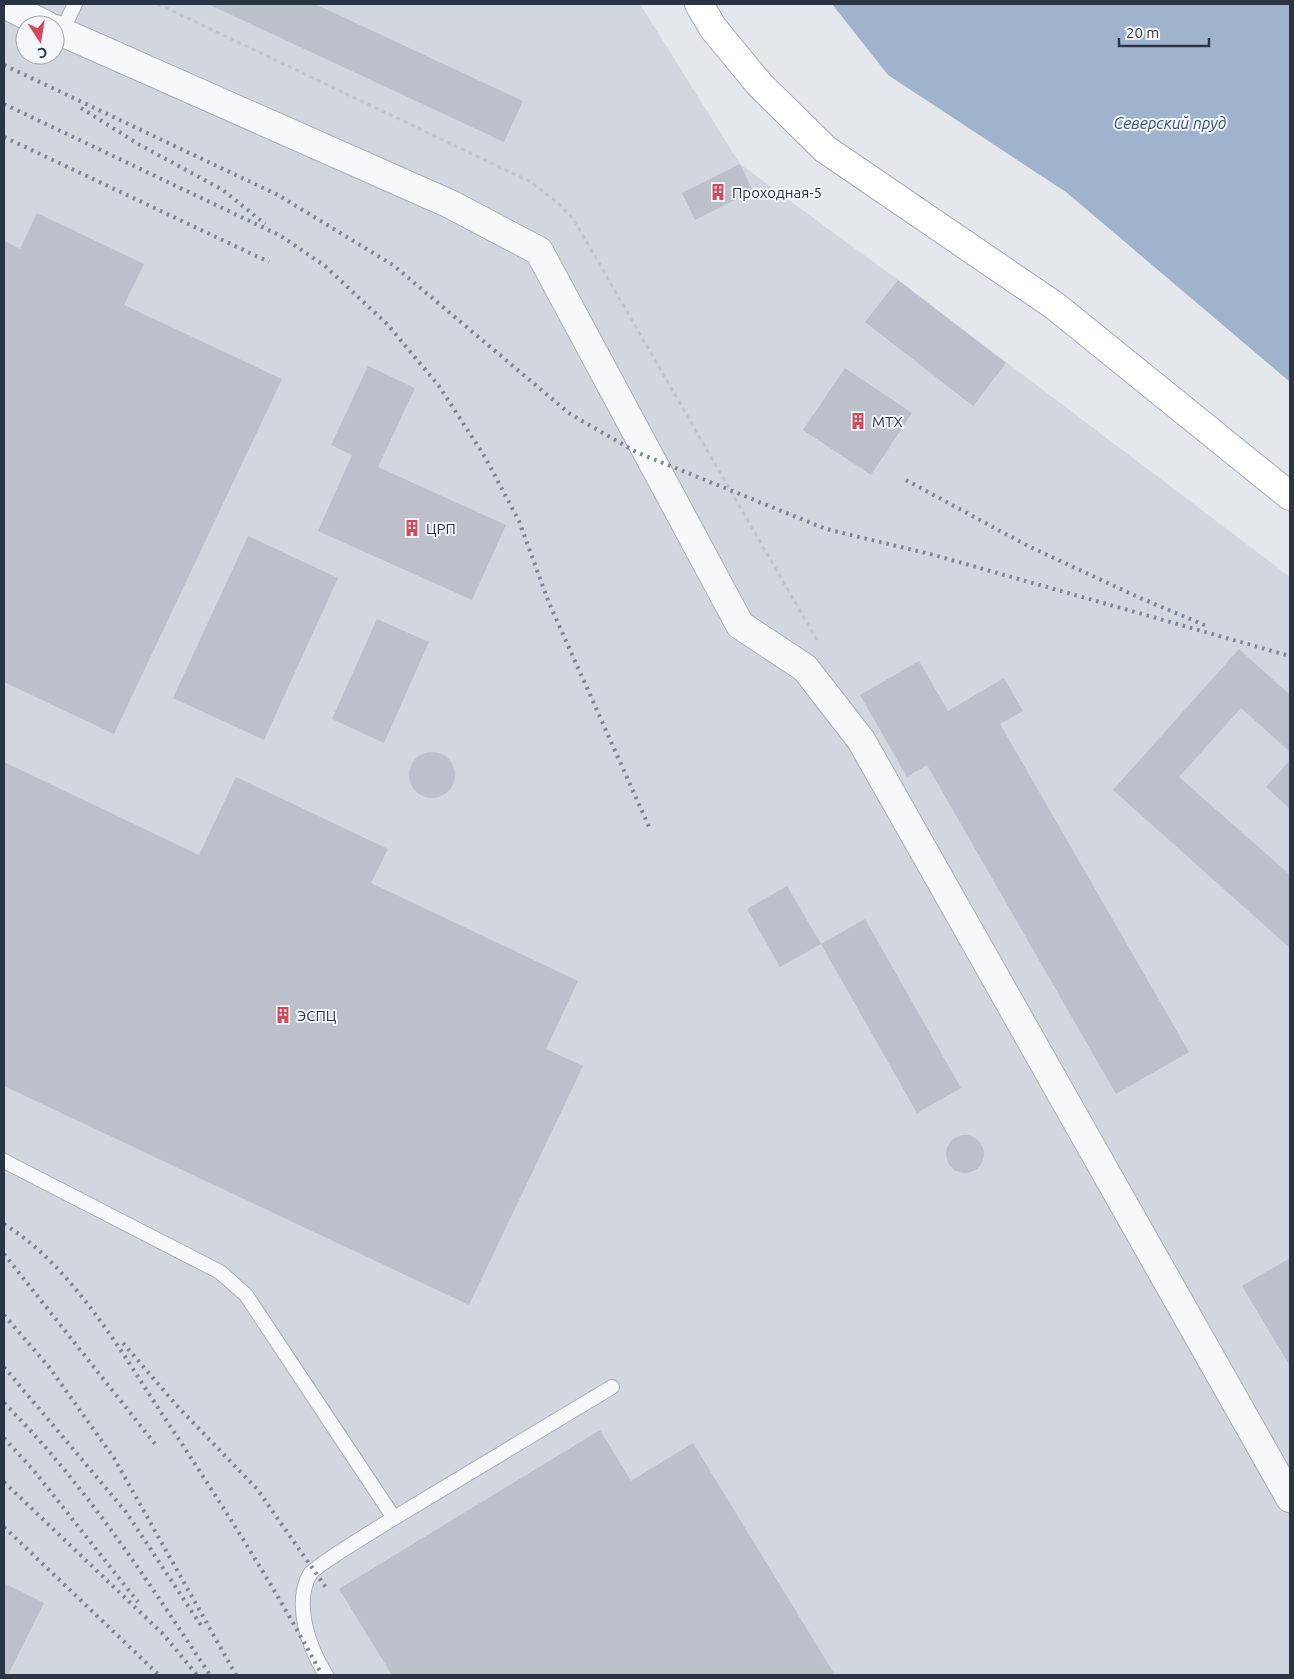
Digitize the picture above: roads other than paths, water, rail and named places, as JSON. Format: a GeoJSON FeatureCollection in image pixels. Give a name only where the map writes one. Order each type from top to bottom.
{"type":"FeatureCollection","features":[{"type":"Feature","properties":{"kind":"main road"},"geometry":{"type":"LineString","coordinates":[[699,4],[713,28],[760,84],[825,149],[1055,306],[1290,496]]}},
{"type":"Feature","properties":{"kind":"street"},"geometry":{"type":"LineString","coordinates":[[4,4],[26,15]]}},
{"type":"Feature","properties":{"kind":"street"},"geometry":{"type":"LineString","coordinates":[[65,34],[450,204],[539,251],[740,625],[805,668],[860,740],[1290,1498]]}},
{"type":"Feature","properties":{"kind":"lane"},"geometry":{"type":"LineString","coordinates":[[65,15],[74,4]]}},
{"type":"Feature","properties":{"kind":"lane"},"geometry":{"type":"LineString","coordinates":[[4,1160],[220,1272],[246,1294],[394,1518]]}},
{"type":"Feature","properties":{"kind":"lane"},"geometry":{"type":"LineString","coordinates":[[326,1675],[313,1654],[301,1599],[311,1572],[394,1518],[612,1387]]}},
{"type":"Feature","properties":{"kind":"water","name":"Северский пруд"},"geometry":{"type":"Polygon","coordinates":[[[832,4],[1290,4],[1290,382],[1066,192],[888,75],[832,4]]]}},
{"type":"Feature","properties":{"kind":"railway"},"geometry":{"type":"LineString","coordinates":[[4,65],[278,195],[393,265],[570,414],[636,452],[826,529],[934,555],[1290,656]]}},
{"type":"Feature","properties":{"kind":"railway"},"geometry":{"type":"LineString","coordinates":[[4,104],[281,236],[325,266],[387,324],[439,386],[485,457],[519,521],[549,603],[650,829]]}},
{"type":"Feature","properties":{"kind":"railway"},"geometry":{"type":"LineString","coordinates":[[81,108],[140,145],[223,190],[265,224]]}},
{"type":"Feature","properties":{"kind":"railway"},"geometry":{"type":"LineString","coordinates":[[4,137],[269,262]]}},
{"type":"Feature","properties":{"kind":"railway"},"geometry":{"type":"LineString","coordinates":[[906,480],[1028,546],[1138,597],[1209,627]]}},
{"type":"Feature","properties":{"kind":"railway"},"geometry":{"type":"LineString","coordinates":[[4,1224],[29,1242],[52,1263],[93,1311],[206,1480],[285,1609],[322,1675]]}},
{"type":"Feature","properties":{"kind":"railway"},"geometry":{"type":"LineString","coordinates":[[4,1254],[155,1444]]}},
{"type":"Feature","properties":{"kind":"railway"},"geometry":{"type":"LineString","coordinates":[[4,1315],[49,1367],[114,1458],[236,1675]]}},
{"type":"Feature","properties":{"kind":"railway"},"geometry":{"type":"LineString","coordinates":[[123,1343],[178,1407],[257,1489],[327,1589]]}},
{"type":"Feature","properties":{"kind":"railway"},"geometry":{"type":"LineString","coordinates":[[4,1367],[126,1512],[202,1627]]}},
{"type":"Feature","properties":{"kind":"railway"},"geometry":{"type":"LineString","coordinates":[[4,1403],[62,1466],[114,1534],[210,1675]]}},
{"type":"Feature","properties":{"kind":"railway"},"geometry":{"type":"LineString","coordinates":[[4,1438],[35,1472],[138,1602]]}},
{"type":"Feature","properties":{"kind":"railway"},"geometry":{"type":"LineString","coordinates":[[4,1482],[163,1634],[197,1675]]}},
{"type":"Feature","properties":{"kind":"railway"},"geometry":{"type":"LineString","coordinates":[[4,1527],[159,1675]]}},
{"type":"Feature","properties":{"kind":"place","name":"Проходная-5"},"geometry":{"type":"Point","coordinates":[718,192]}},
{"type":"Feature","properties":{"kind":"place","name":"МТХ"},"geometry":{"type":"Point","coordinates":[858,421]}},
{"type":"Feature","properties":{"kind":"place","name":"ЦРП"},"geometry":{"type":"Point","coordinates":[412,528]}},
{"type":"Feature","properties":{"kind":"place","name":"ЭСПЦ"},"geometry":{"type":"Point","coordinates":[283,1015]}}]}
